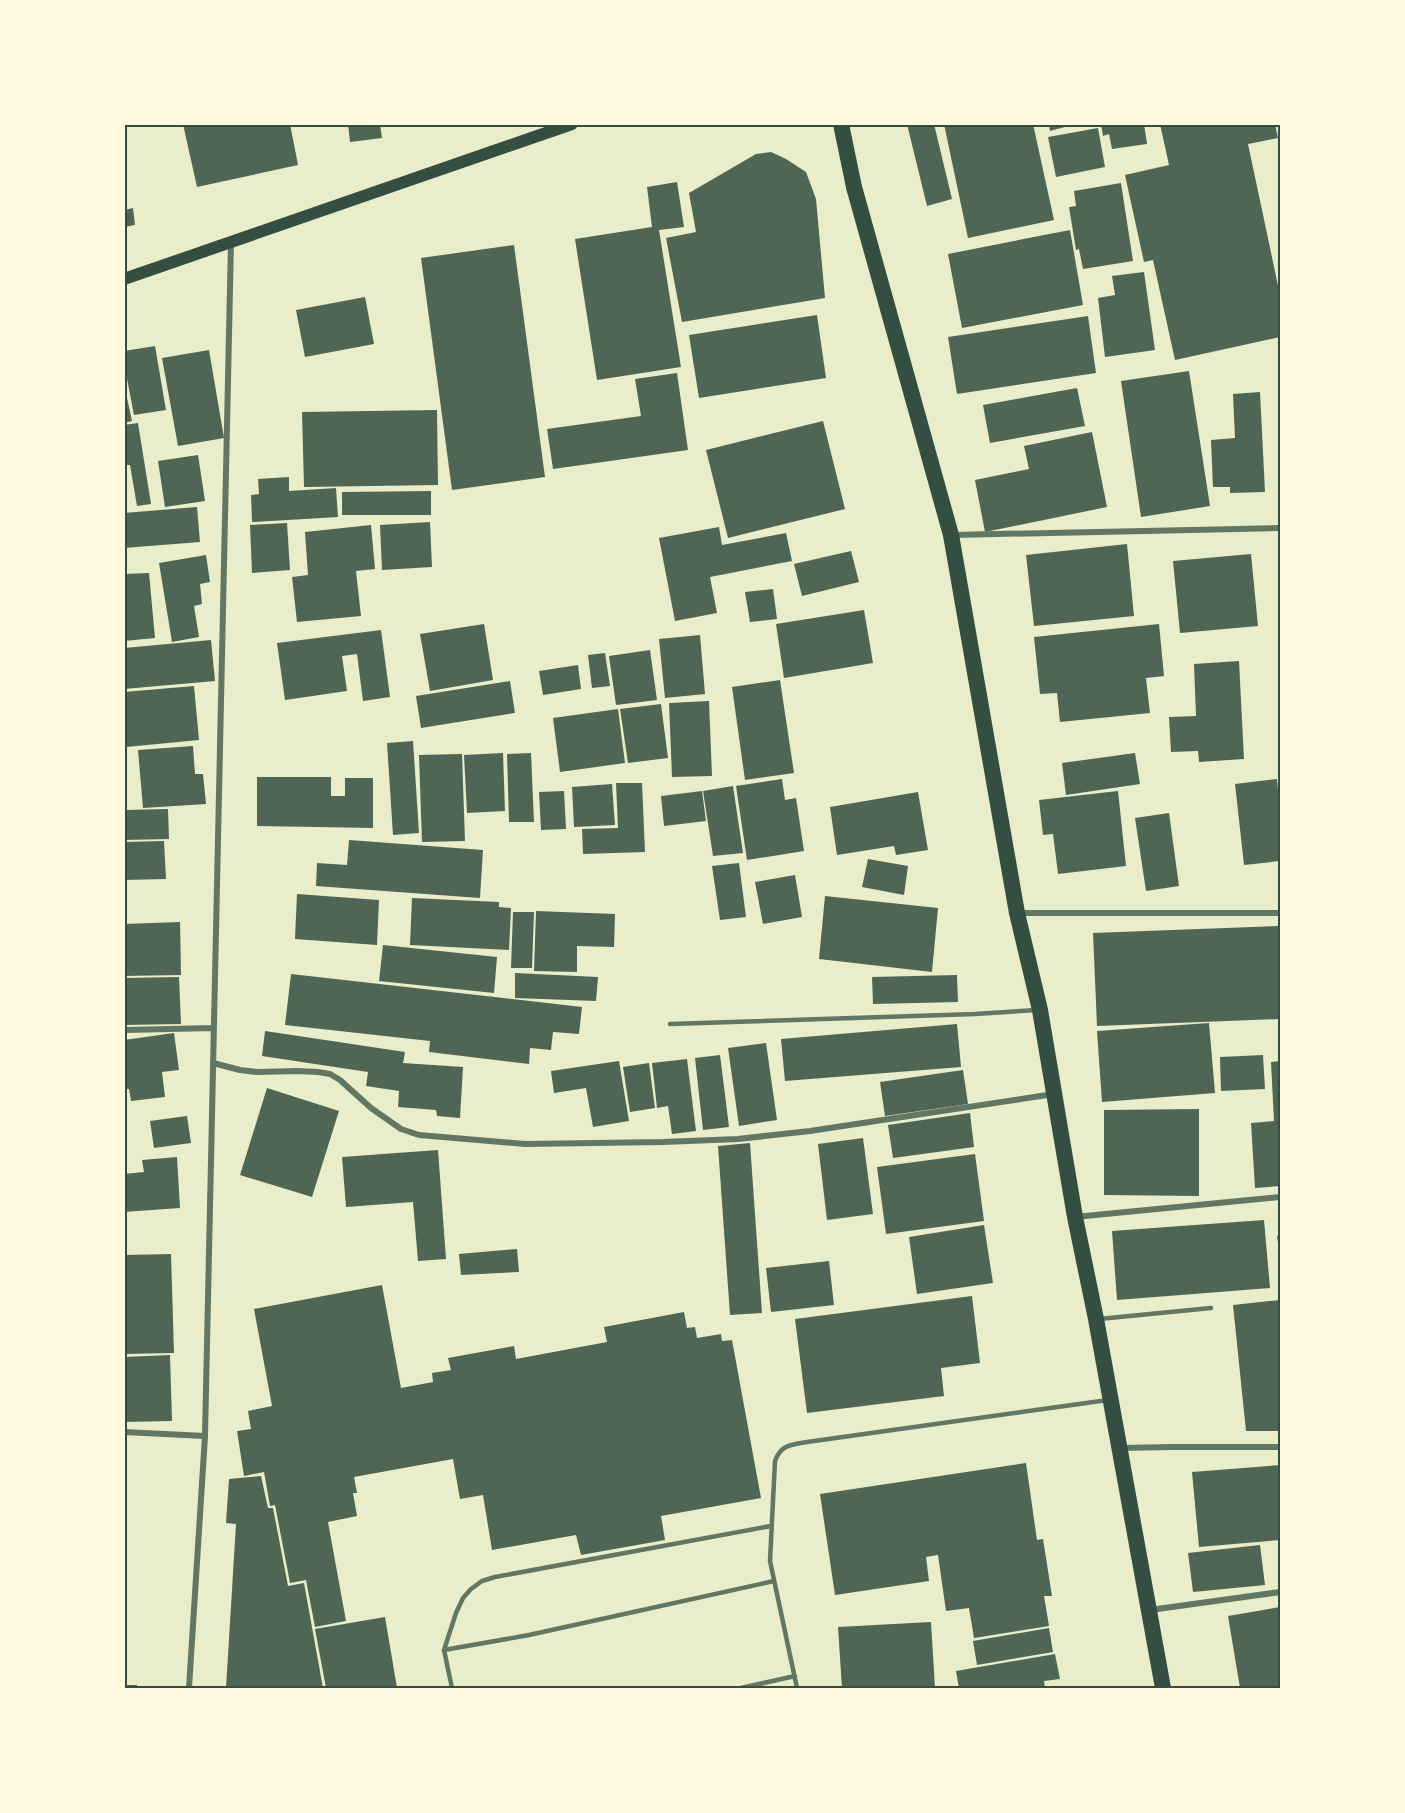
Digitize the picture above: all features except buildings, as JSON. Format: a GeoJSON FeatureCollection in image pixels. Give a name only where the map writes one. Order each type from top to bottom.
{"type":"FeatureCollection","features":[{"type":"Feature","properties":{"kind":"highway"},"geometry":{"type":"LineString","coordinates":[[842,124],[854,187],[951,535],[1017,913],[1040,1010],[1075,1217],[1096,1319],[1163,1689]]}},
{"type":"Feature","properties":{"kind":"main road"},"geometry":{"type":"LineString","coordinates":[[124,279],[572,124]]}},
{"type":"Feature","properties":{"kind":"street"},"geometry":{"type":"LineString","coordinates":[[189,1689],[205,1436],[231,241]]}},
{"type":"Feature","properties":{"kind":"street"},"geometry":{"type":"LineString","coordinates":[[951,535],[1281,528]]}},
{"type":"Feature","properties":{"kind":"street"},"geometry":{"type":"LineString","coordinates":[[1017,913],[1281,913]]}},
{"type":"Feature","properties":{"kind":"street"},"geometry":{"type":"LineString","coordinates":[[124,1030],[214,1028]]}},
{"type":"Feature","properties":{"kind":"street"},"geometry":{"type":"LineString","coordinates":[[213,1063],[257,1072],[318,1071],[330,1074],[371,1108],[401,1128],[419,1135],[525,1144],[663,1142],[777,1135],[1054,1094]]}},
{"type":"Feature","properties":{"kind":"street"},"geometry":{"type":"LineString","coordinates":[[1075,1217],[1281,1197]]}},
{"type":"Feature","properties":{"kind":"street"},"geometry":{"type":"LineString","coordinates":[[124,1432],[205,1436]]}},
{"type":"Feature","properties":{"kind":"street"},"geometry":{"type":"LineString","coordinates":[[1120,1448],[1281,1447]]}},
{"type":"Feature","properties":{"kind":"street"},"geometry":{"type":"LineString","coordinates":[[1149,1610],[1281,1592]]}},
{"type":"Feature","properties":{"kind":"lane"},"geometry":{"type":"LineString","coordinates":[[670,1024],[1040,1010]]}},
{"type":"Feature","properties":{"kind":"lane"},"geometry":{"type":"LineString","coordinates":[[1096,1319],[1211,1308]]}},
{"type":"Feature","properties":{"kind":"lane"},"geometry":{"type":"LineString","coordinates":[[797,1689],[770,1561],[775,1461],[779,1451],[788,1446],[807,1442],[1111,1400]]}},
{"type":"Feature","properties":{"kind":"lane"},"geometry":{"type":"LineString","coordinates":[[452,1689],[444,1650],[463,1598],[482,1581],[495,1576],[771,1526]]}},
{"type":"Feature","properties":{"kind":"lane"},"geometry":{"type":"LineString","coordinates":[[444,1650],[529,1635],[774,1581]]}},
{"type":"Feature","properties":{"kind":"lane"},"geometry":{"type":"LineString","coordinates":[[741,1689],[795,1676]]}}]}
